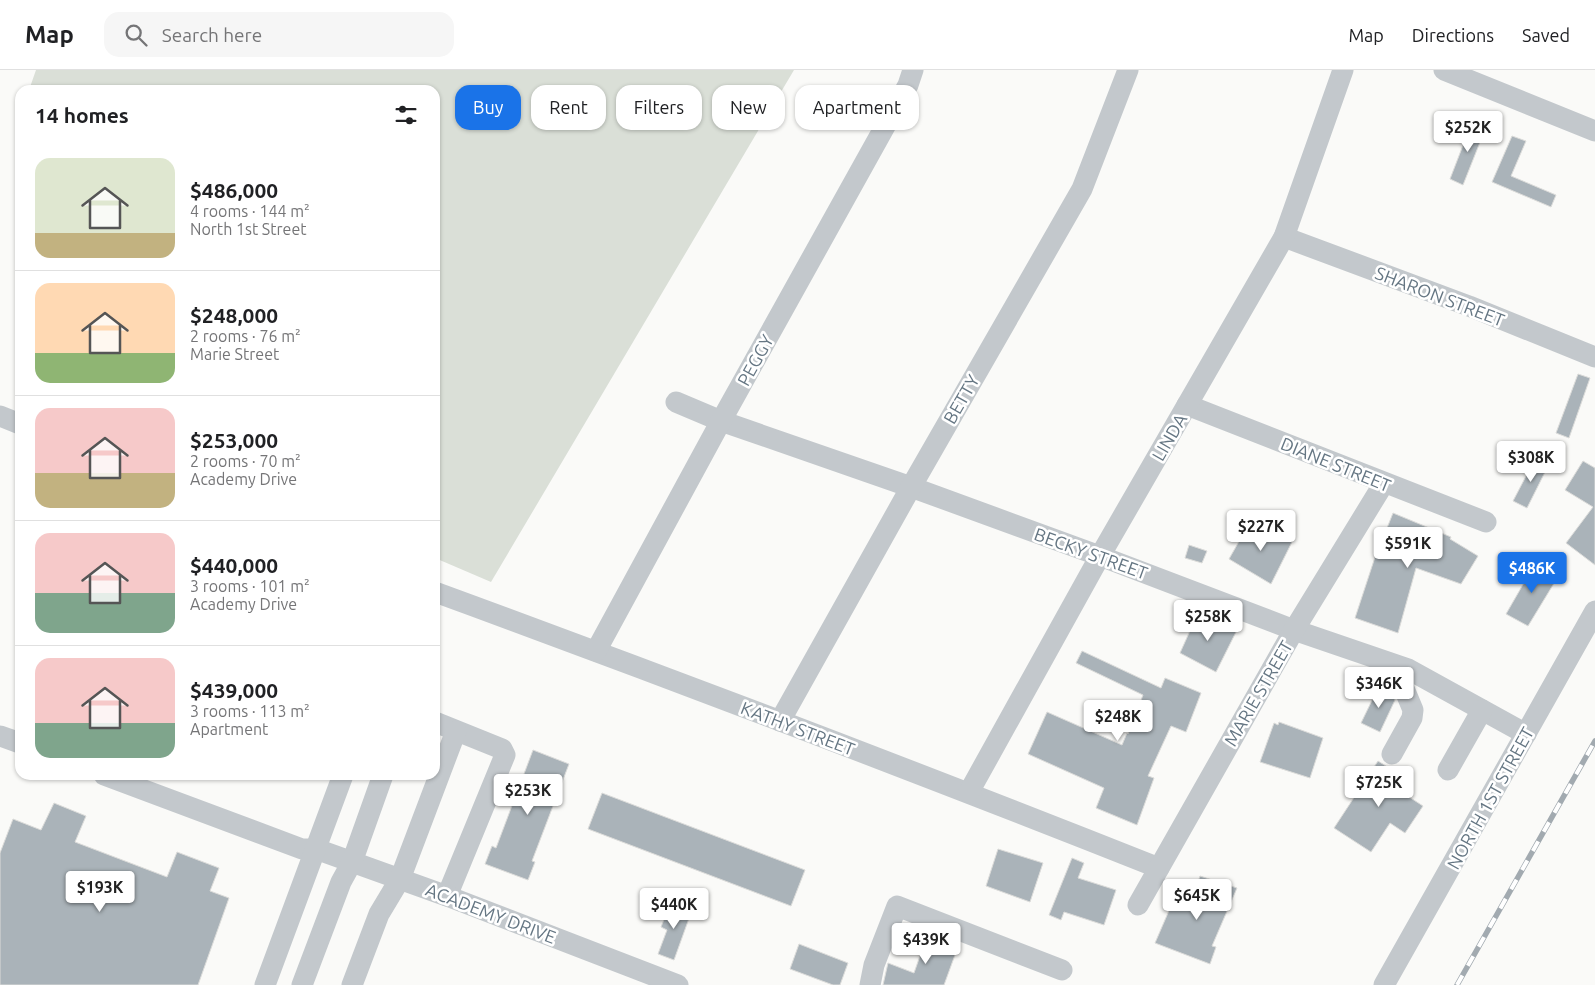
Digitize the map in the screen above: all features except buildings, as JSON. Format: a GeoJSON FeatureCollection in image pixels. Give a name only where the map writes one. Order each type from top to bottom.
{"type":"FeatureCollection","features":[{"type":"Feature","properties":{"kind":"street","name":"PEGGY"},"geometry":{"type":"LineString","coordinates":[[596,651],[721,421],[908,85],[913,70]]}},
{"type":"Feature","properties":{"kind":"street","name":"BETTY"},"geometry":{"type":"LineString","coordinates":[[780,721],[911,487],[1082,189],[1128,70]]}},
{"type":"Feature","properties":{"kind":"street","name":"LINDA"},"geometry":{"type":"LineString","coordinates":[[968,792],[1100,556],[1284,237],[1343,70]]}},
{"type":"Feature","properties":{"kind":"street"},"geometry":{"type":"LineString","coordinates":[[1444,70],[1595,131]]}},
{"type":"Feature","properties":{"kind":"street","name":"SHARON STREET"},"geometry":{"type":"LineString","coordinates":[[1284,237],[1469,306],[1595,357]]}},
{"type":"Feature","properties":{"kind":"street","name":"BECKY STREET"},"geometry":{"type":"LineString","coordinates":[[676,402],[721,421],[911,487],[1294,630],[1404,668],[1526,734]]}},
{"type":"Feature","properties":{"kind":"street","name":"DIANE STREET"},"geometry":{"type":"LineString","coordinates":[[1188,405],[1486,522]]}},
{"type":"Feature","properties":{"kind":"street"},"geometry":{"type":"LineString","coordinates":[[0,416],[15,422]]}},
{"type":"Feature","properties":{"kind":"street","name":"MARIE STREET"},"geometry":{"type":"LineString","coordinates":[[1138,905],[1294,630],[1384,483]]}},
{"type":"Feature","properties":{"kind":"street","name":"KATHY STREET"},"geometry":{"type":"LineString","coordinates":[[440,594],[968,792],[1159,868]]}},
{"type":"Feature","properties":{"kind":"street","name":"NORTH 1ST STREET"},"geometry":{"type":"LineString","coordinates":[[1384,985],[1595,611]]}},
{"type":"Feature","properties":{"kind":"street"},"geometry":{"type":"LineString","coordinates":[[1392,754],[1412,718],[1413,710],[1403,686],[1404,668]]}},
{"type":"Feature","properties":{"kind":"street"},"geometry":{"type":"LineString","coordinates":[[1448,770],[1482,710]]}},
{"type":"Feature","properties":{"kind":"street"},"geometry":{"type":"LineString","coordinates":[[440,724],[502,749],[505,755],[447,896]]}},
{"type":"Feature","properties":{"kind":"street"},"geometry":{"type":"LineString","coordinates":[[440,773],[456,731]]}},
{"type":"Feature","properties":{"kind":"street"},"geometry":{"type":"LineString","coordinates":[[0,736],[15,742]]}},
{"type":"Feature","properties":{"kind":"street","name":"ACADEMY DRIVE"},"geometry":{"type":"LineString","coordinates":[[118,780],[309,849],[352,862],[447,896],[678,985]]}},
{"type":"Feature","properties":{"kind":"street"},"geometry":{"type":"LineString","coordinates":[[265,985],[309,849],[341,780]]}},
{"type":"Feature","properties":{"kind":"street"},"geometry":{"type":"LineString","coordinates":[[302,985],[341,882],[352,862],[381,780]]}},
{"type":"Feature","properties":{"kind":"street"},"geometry":{"type":"LineString","coordinates":[[352,985],[379,914],[400,879],[437,780]]}},
{"type":"Feature","properties":{"kind":"street"},"geometry":{"type":"LineString","coordinates":[[870,985],[874,966],[897,906],[1062,970]]}},
{"type":"Feature","properties":{"kind":"shaded area"},"geometry":{"type":"Polygon","coordinates":[[[36,70],[794,70],[785,85],[712,85],[712,130],[758,130],[491,582],[440,560],[440,85],[31,85],[36,70]]]}},
{"type":"Feature","properties":{"kind":"railway"},"geometry":{"type":"LineString","coordinates":[[1457,985],[1595,741]]}}]}
